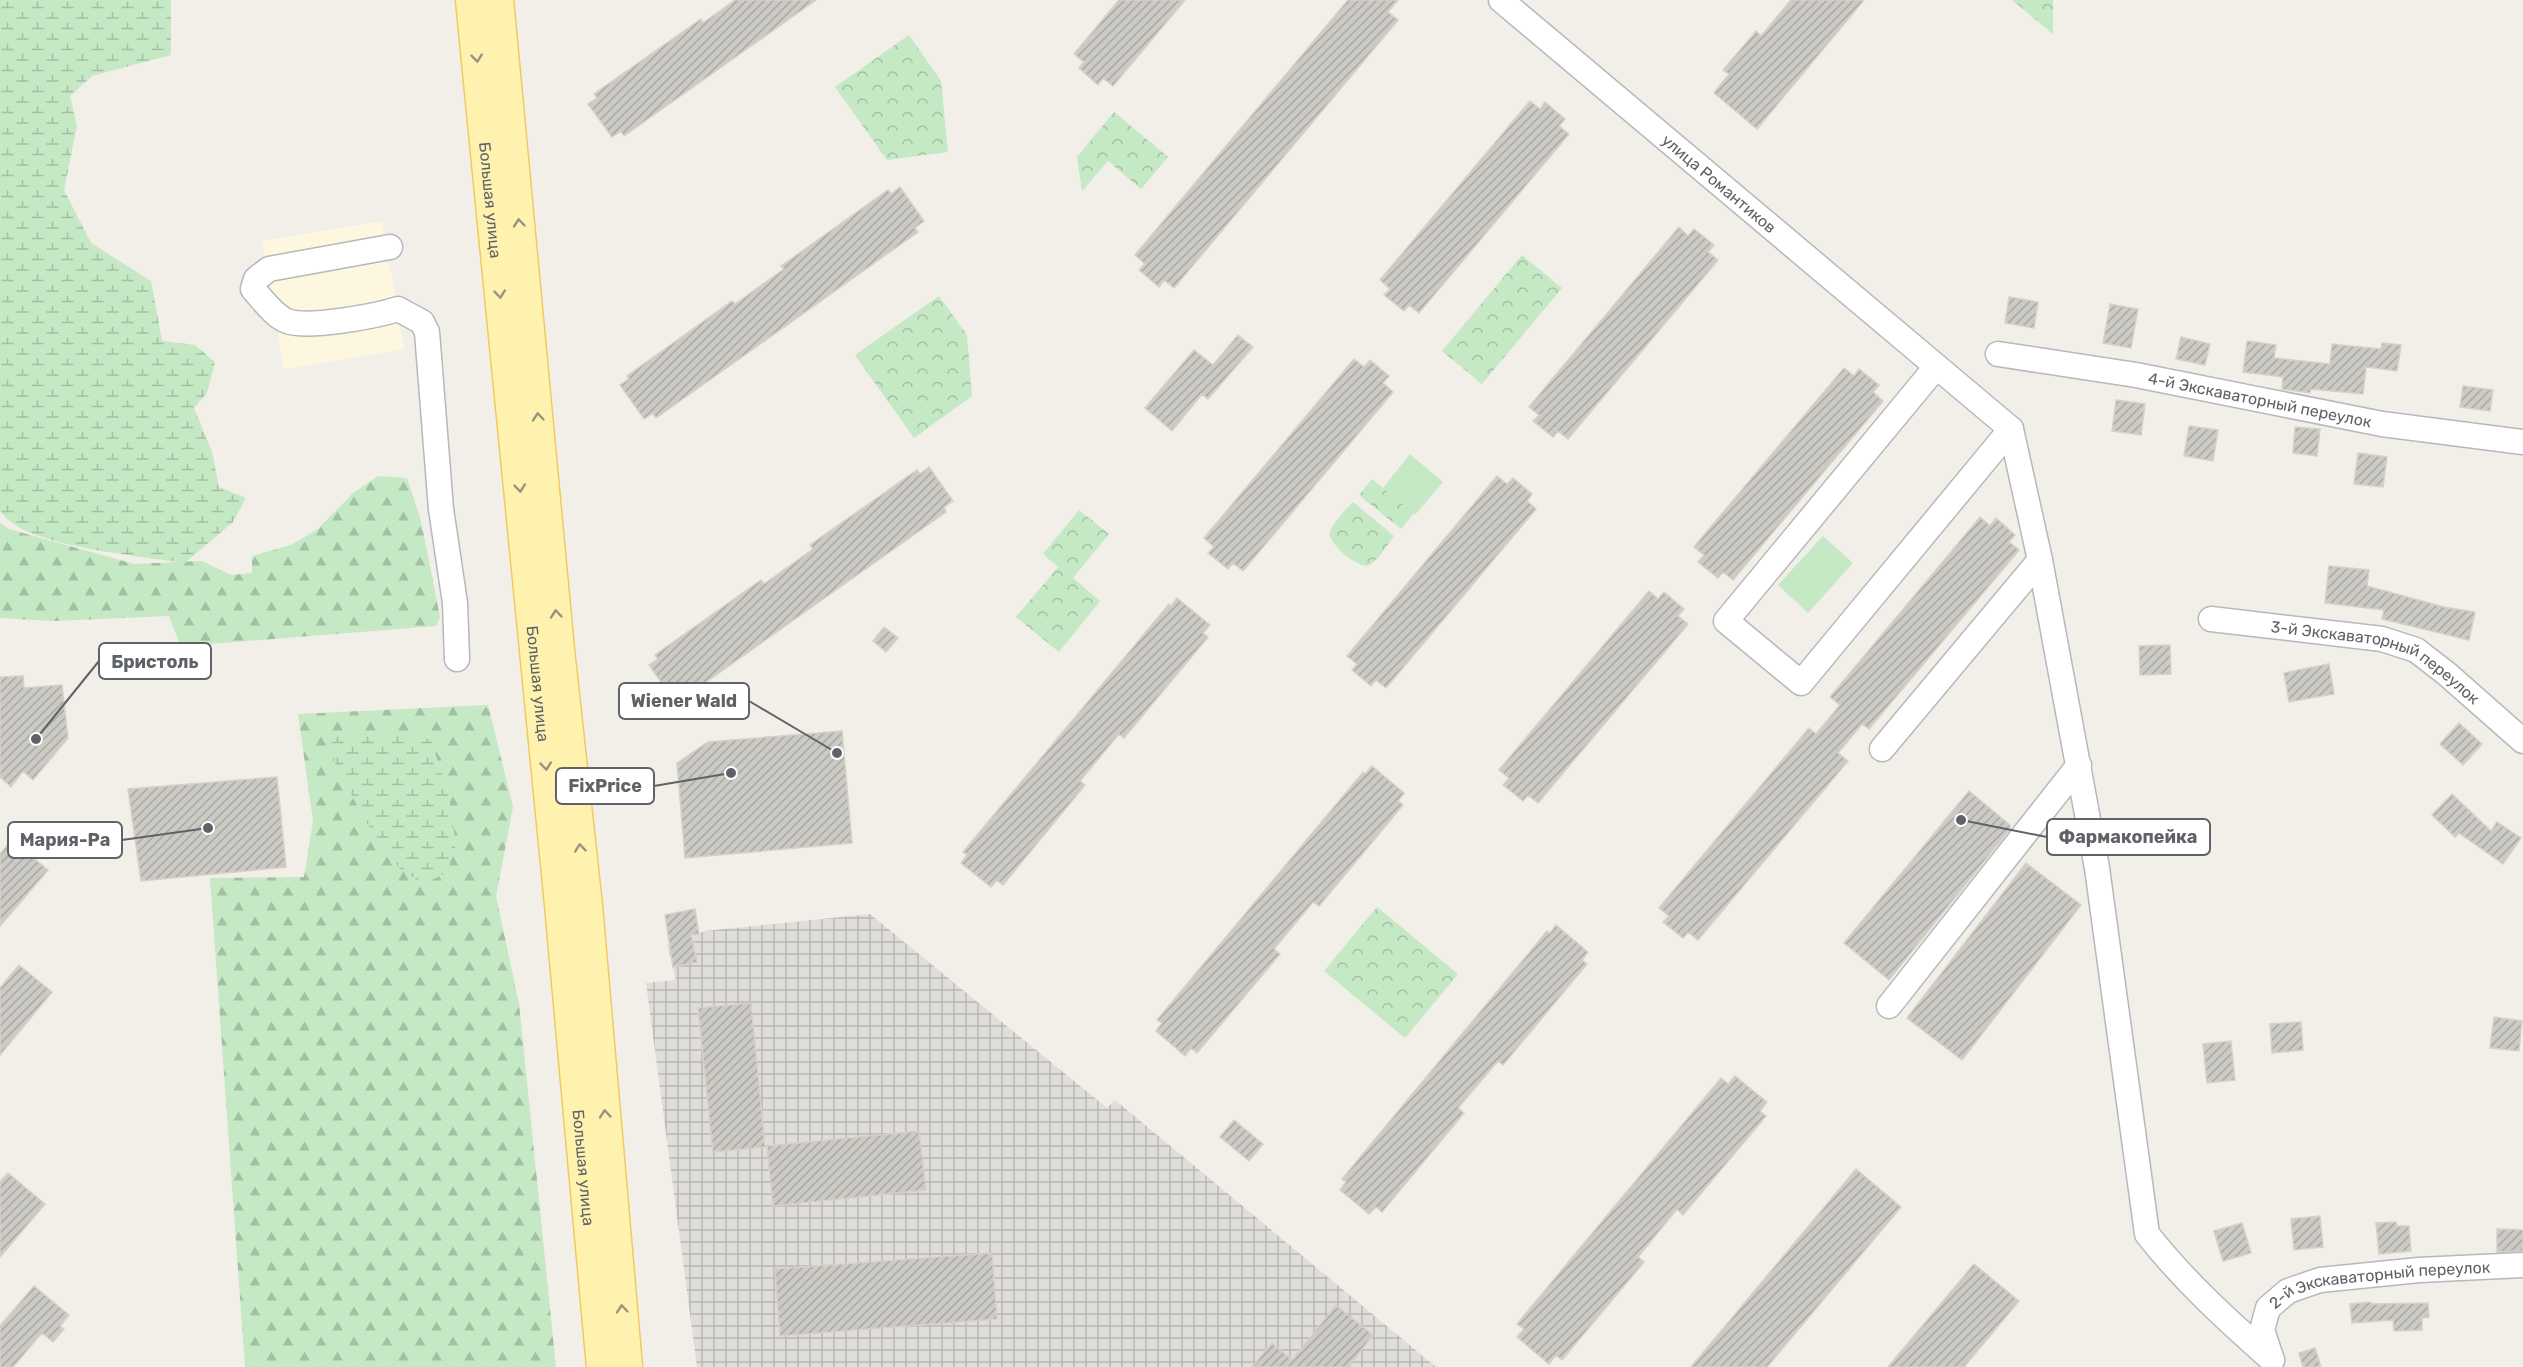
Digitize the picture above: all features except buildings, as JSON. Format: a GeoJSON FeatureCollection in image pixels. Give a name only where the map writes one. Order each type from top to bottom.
{"type":"FeatureCollection","features":[{"type":"Feature","properties":{"kind":"main road","name":"Большая улица"},"geometry":{"type":"LineString","coordinates":[[471,0],[546,651],[602,1367]]}},
{"type":"Feature","properties":{"kind":"main road","name":"Большая улица"},"geometry":{"type":"LineString","coordinates":[[498,0],[545,497],[546,651],[569,734],[627,1367]]}},
{"type":"Feature","properties":{"kind":"street","name":"улица Романтиков"},"geometry":{"type":"LineString","coordinates":[[1501,0],[2011,429]]}},
{"type":"Feature","properties":{"kind":"street"},"geometry":{"type":"LineString","coordinates":[[390,248],[269,269],[256,279],[253,289],[287,321],[316,323],[374,317],[398,309],[422,322],[427,332],[441,509],[455,603],[457,659]]}},
{"type":"Feature","properties":{"kind":"street","name":"4-й Экскаваторный переулок"},"geometry":{"type":"LineString","coordinates":[[1998,354],[2136,375],[2382,424],[2523,442]]}},
{"type":"Feature","properties":{"kind":"street"},"geometry":{"type":"LineString","coordinates":[[1936,367],[1726,621],[1751,642],[1801,683],[2011,429]]}},
{"type":"Feature","properties":{"kind":"street"},"geometry":{"type":"LineString","coordinates":[[2011,429],[2040,560],[2097,868],[2147,1234],[2171,1264],[2213,1308],[2274,1363]]}},
{"type":"Feature","properties":{"kind":"street"},"geometry":{"type":"LineString","coordinates":[[1882,749],[2040,560]]}},
{"type":"Feature","properties":{"kind":"street","name":"3-й Экскаваторный переулок"},"geometry":{"type":"LineString","coordinates":[[2211,618],[2382,639],[2416,650],[2447,674],[2523,741]]}},
{"type":"Feature","properties":{"kind":"street"},"geometry":{"type":"LineString","coordinates":[[1889,1006],[2079,765]]}},
{"type":"Feature","properties":{"kind":"street","name":"2-й Экскаваторный переулок"},"geometry":{"type":"LineString","coordinates":[[2274,1363],[2262,1330],[2268,1308],[2288,1291],[2320,1280],[2419,1270],[2523,1265]]}},
{"type":"Feature","properties":{"kind":"shaded area"},"geometry":{"type":"Polygon","coordinates":[[[382,221],[404,349],[284,369],[262,241],[382,221]]]}},
{"type":"Feature","properties":{"kind":"shaded area"},"geometry":{"type":"Polygon","coordinates":[[[870,914],[1107,1108],[1115,1100],[1436,1367],[697,1367],[646,983],[676,980],[667,945],[705,931],[870,914]]]}},
{"type":"Feature","properties":{"kind":"green space"},"geometry":{"type":"Polygon","coordinates":[[[0,0],[171,0],[171,55],[92,76],[70,96],[77,126],[64,190],[91,243],[151,281],[162,341],[195,345],[215,362],[207,393],[194,408],[212,452],[219,487],[246,498],[233,522],[185,563],[96,550],[48,539],[14,524],[0,511],[0,0]]]}},
{"type":"Feature","properties":{"kind":"green space"},"geometry":{"type":"Polygon","coordinates":[[[2012,0],[2053,0],[2053,34],[2012,0]]]}},
{"type":"Feature","properties":{"kind":"green space"},"geometry":{"type":"Polygon","coordinates":[[[909,35],[941,81],[948,152],[887,160],[835,87],[909,35]]]}},
{"type":"Feature","properties":{"kind":"green space"},"geometry":{"type":"Polygon","coordinates":[[[1114,112],[1168,157],[1141,189],[1108,161],[1082,191],[1077,157],[1114,112]]]}},
{"type":"Feature","properties":{"kind":"green space"},"geometry":{"type":"Polygon","coordinates":[[[1522,255],[1562,288],[1482,384],[1442,351],[1522,255]]]}},
{"type":"Feature","properties":{"kind":"green space"},"geometry":{"type":"Polygon","coordinates":[[[939,296],[967,335],[972,396],[914,438],[855,355],[939,296]]]}},
{"type":"Feature","properties":{"kind":"green space"},"geometry":{"type":"Polygon","coordinates":[[[1410,454],[1443,482],[1415,515],[1383,488],[1410,454]]]}},
{"type":"Feature","properties":{"kind":"green space"},"geometry":{"type":"Polygon","coordinates":[[[378,476],[407,478],[421,521],[440,617],[436,626],[184,646],[179,642],[169,616],[54,621],[0,618],[0,523],[9,529],[134,564],[202,561],[231,575],[252,573],[252,556],[291,545],[318,529],[352,494],[378,476]]]}},
{"type":"Feature","properties":{"kind":"green space"},"geometry":{"type":"Polygon","coordinates":[[[1372,479],[1414,513],[1401,529],[1359,495],[1372,479]]]}},
{"type":"Feature","properties":{"kind":"green space"},"geometry":{"type":"Polygon","coordinates":[[[1353,502],[1394,536],[1369,565],[1358,564],[1351,560],[1338,549],[1330,537],[1334,524],[1353,502]]]}},
{"type":"Feature","properties":{"kind":"green space"},"geometry":{"type":"Polygon","coordinates":[[[1079,510],[1109,534],[1073,578],[1100,601],[1059,652],[1016,617],[1058,567],[1043,554],[1079,510]]]}},
{"type":"Feature","properties":{"kind":"green space"},"geometry":{"type":"Polygon","coordinates":[[[1823,536],[1853,563],[1808,613],[1778,585],[1823,536]]]}},
{"type":"Feature","properties":{"kind":"green space"},"geometry":{"type":"Polygon","coordinates":[[[488,705],[513,807],[496,896],[519,1004],[556,1367],[245,1367],[210,878],[304,877],[313,821],[298,714],[488,705]]]}},
{"type":"Feature","properties":{"kind":"green space"},"geometry":{"type":"Polygon","coordinates":[[[399,731],[431,740],[449,797],[456,845],[447,873],[423,884],[399,868],[365,821],[335,763],[330,743],[342,733],[372,737],[399,731]]]}},
{"type":"Feature","properties":{"kind":"green space"},"geometry":{"type":"Polygon","coordinates":[[[1377,907],[1458,974],[1405,1038],[1324,971],[1377,907]]]}},
{"type":"Feature","properties":{"kind":"place","name":"Бристоль"},"geometry":{"type":"Point","coordinates":[36,739]}},
{"type":"Feature","properties":{"kind":"place","name":"Wiener Wald"},"geometry":{"type":"Point","coordinates":[837,753]}},
{"type":"Feature","properties":{"kind":"place","name":"FixPrice"},"geometry":{"type":"Point","coordinates":[731,773]}},
{"type":"Feature","properties":{"kind":"place","name":"Фармакопейка"},"geometry":{"type":"Point","coordinates":[1961,820]}},
{"type":"Feature","properties":{"kind":"place","name":"Мария-Ра"},"geometry":{"type":"Point","coordinates":[208,828]}}]}
